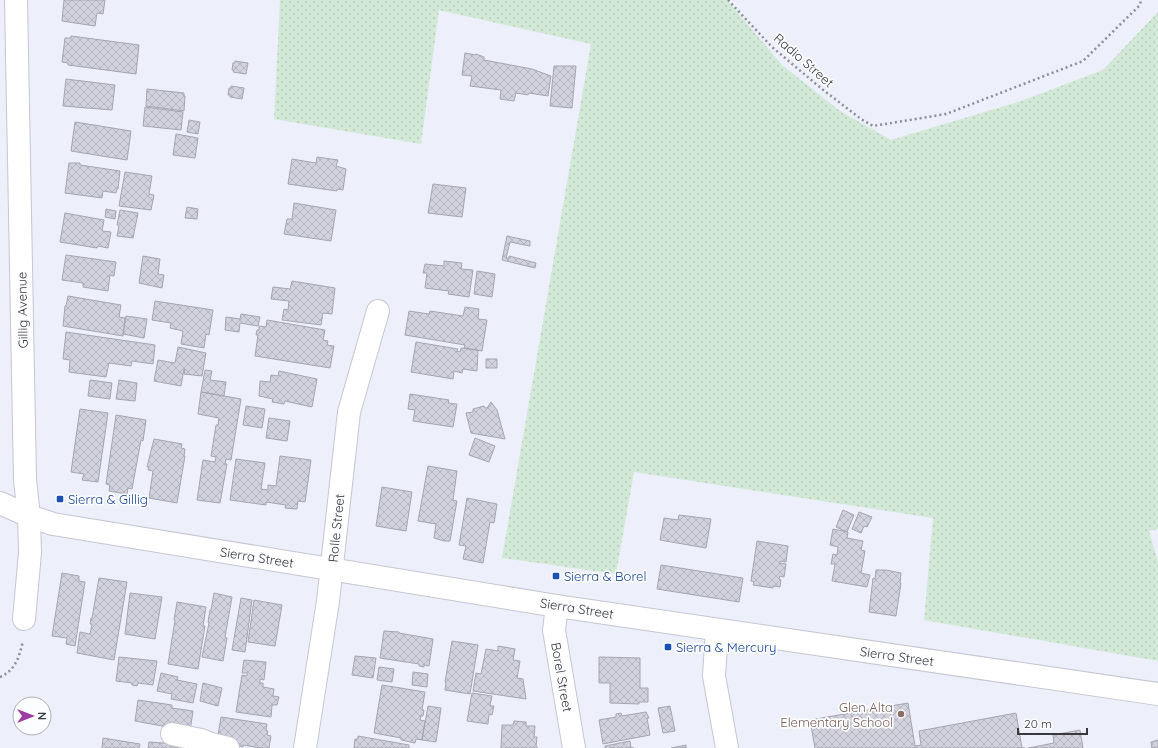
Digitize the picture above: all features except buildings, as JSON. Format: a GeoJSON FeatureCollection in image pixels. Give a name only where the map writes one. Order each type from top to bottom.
{"type":"FeatureCollection","features":[{"type":"Feature","properties":{"kind":"street","name":"Gillig Avenue"},"geometry":{"type":"LineString","coordinates":[[16,0],[25,480],[29,516],[30,553],[24,619]]}},
{"type":"Feature","properties":{"kind":"street","name":"Rolle Street"},"geometry":{"type":"LineString","coordinates":[[305,748],[328,601],[349,412],[378,311]]}},
{"type":"Feature","properties":{"kind":"street","name":"Sierra Street"},"geometry":{"type":"LineString","coordinates":[[0,503],[29,516],[53,524],[557,606],[1158,694]]}},
{"type":"Feature","properties":{"kind":"street","name":"Borel Street"},"geometry":{"type":"LineString","coordinates":[[557,606],[554,630],[574,748]]}},
{"type":"Feature","properties":{"kind":"street"},"geometry":{"type":"LineString","coordinates":[[717,630],[714,676],[727,748]]}},
{"type":"Feature","properties":{"kind":"street"},"geometry":{"type":"LineString","coordinates":[[172,734],[202,740],[228,748]]}},
{"type":"Feature","properties":{"kind":"path","name":"Radio Street"},"geometry":{"type":"LineString","coordinates":[[728,0],[772,47],[822,89],[873,126],[946,114],[1083,61],[1140,5],[1141,0]]}},
{"type":"Feature","properties":{"kind":"path"},"geometry":{"type":"LineString","coordinates":[[0,677],[8,674],[19,659],[23,640],[24,619]]}},
{"type":"Feature","properties":{"kind":"green space"},"geometry":{"type":"Polygon","coordinates":[[[280,0],[727,0],[782,65],[840,111],[891,140],[1021,101],[1103,70],[1158,12],[1158,529],[1149,531],[1158,562],[1158,661],[924,620],[933,518],[634,472],[616,574],[502,558],[591,44],[439,10],[421,144],[274,119],[280,0]]]}},
{"type":"Feature","properties":{"kind":"place","name":"Sierra & Gillig"},"geometry":{"type":"Point","coordinates":[60,499]}},
{"type":"Feature","properties":{"kind":"place","name":"Sierra & Borel"},"geometry":{"type":"Point","coordinates":[556,576]}},
{"type":"Feature","properties":{"kind":"place","name":"Sierra & Mercury"},"geometry":{"type":"Point","coordinates":[668,647]}},
{"type":"Feature","properties":{"kind":"place","name":"Glen Alta Elementary School"},"geometry":{"type":"Point","coordinates":[901,714]}}]}
